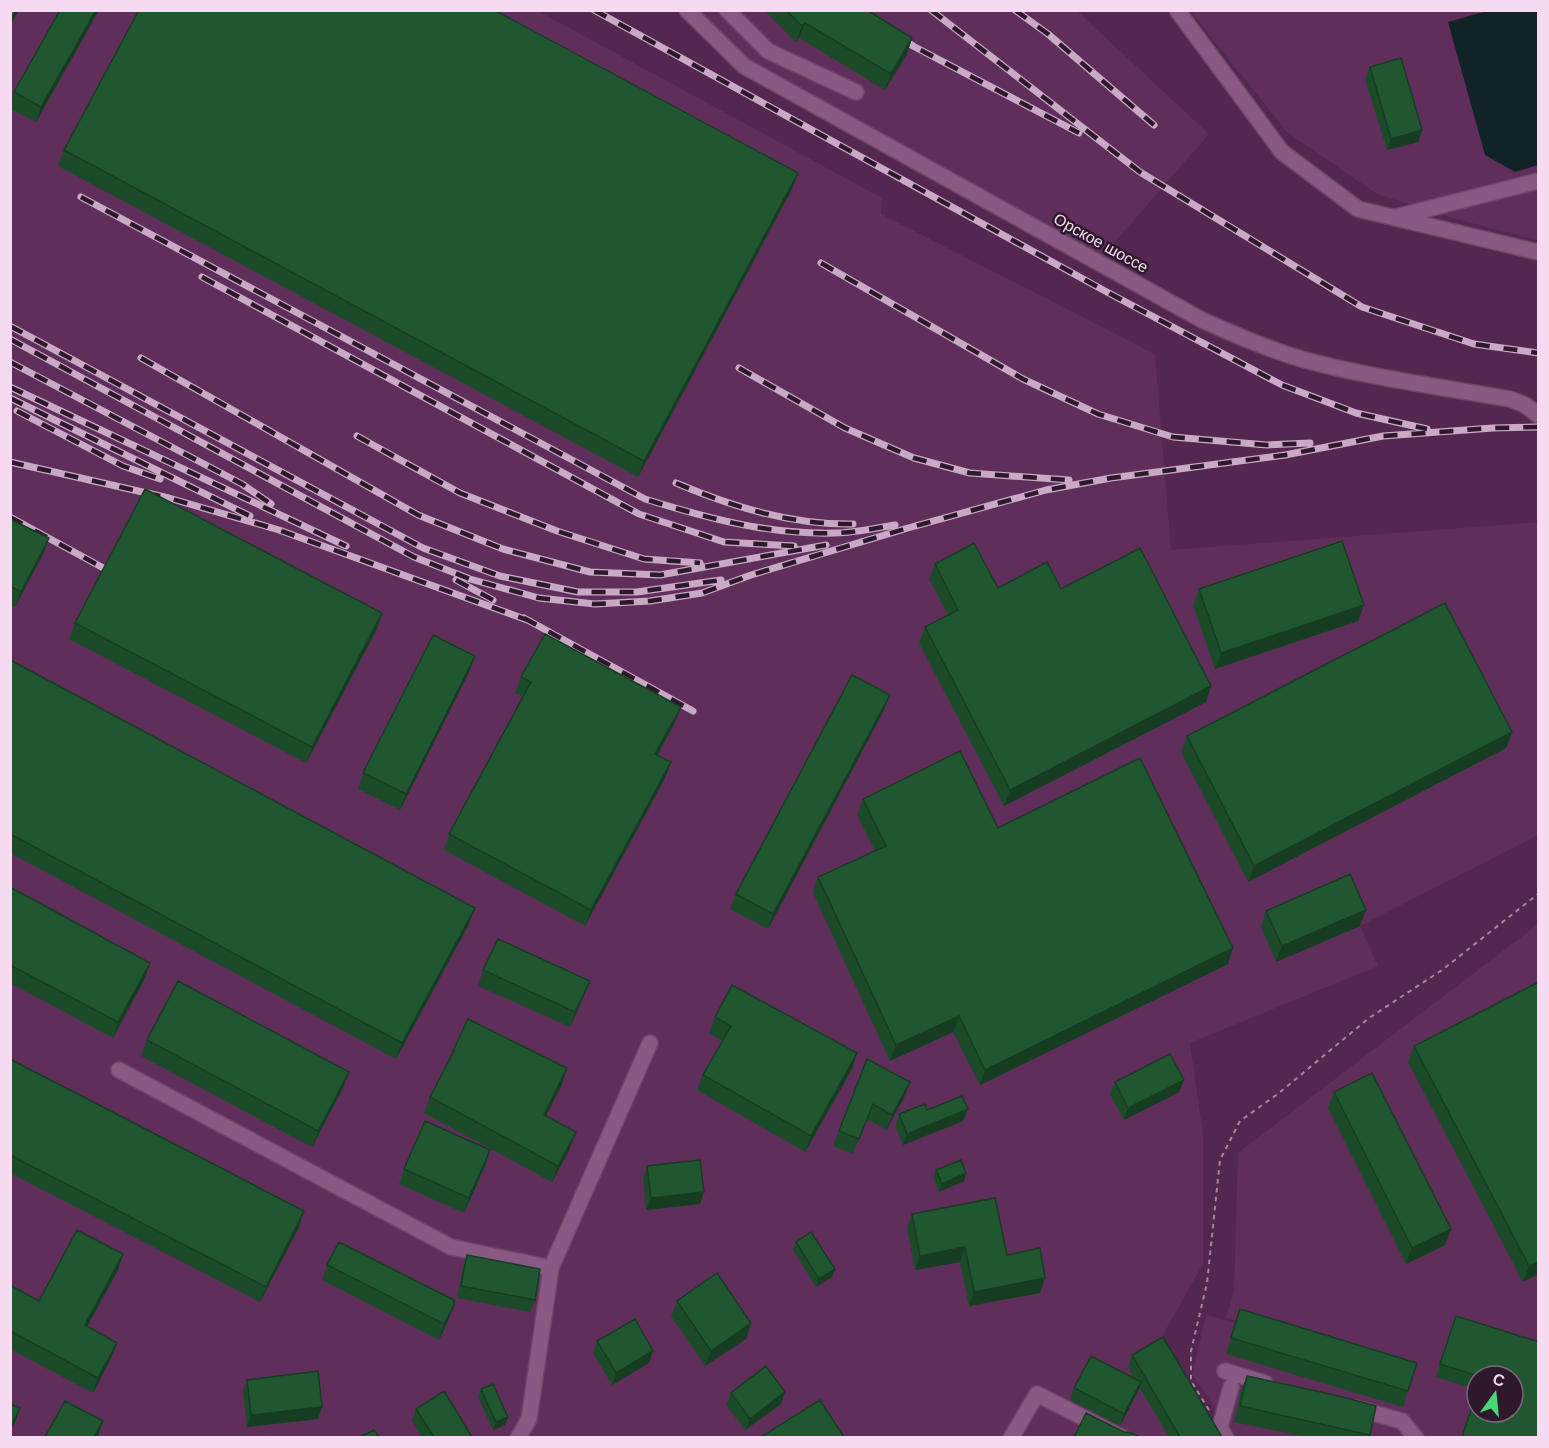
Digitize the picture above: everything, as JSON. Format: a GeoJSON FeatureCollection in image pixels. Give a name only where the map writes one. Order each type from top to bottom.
{"type":"FeatureCollection","features":[{"type":"Feature","properties":{"kind":"street","name":"Орское шоссе"},"geometry":{"type":"LineString","coordinates":[[687,10],[744,66],[1202,320],[1251,342],[1304,360],[1355,372],[1510,399],[1525,405],[1539,415]]}},
{"type":"Feature","properties":{"kind":"street"},"geometry":{"type":"LineString","coordinates":[[727,10],[768,51],[856,92]]}},
{"type":"Feature","properties":{"kind":"street"},"geometry":{"type":"LineString","coordinates":[[1177,10],[1282,152],[1358,209],[1539,252]]}},
{"type":"Feature","properties":{"kind":"street"},"geometry":{"type":"LineString","coordinates":[[1393,218],[1539,181]]}},
{"type":"Feature","properties":{"kind":"street"},"geometry":{"type":"LineString","coordinates":[[518,1437],[529,1419],[551,1268],[650,1043]]}},
{"type":"Feature","properties":{"kind":"street"},"geometry":{"type":"LineString","coordinates":[[119,1070],[451,1247],[551,1268]]}},
{"type":"Feature","properties":{"kind":"street"},"geometry":{"type":"LineString","coordinates":[[1225,1371],[1280,1387]]}},
{"type":"Feature","properties":{"kind":"street"},"geometry":{"type":"LineString","coordinates":[[1223,1432],[1231,1387]]}},
{"type":"Feature","properties":{"kind":"street"},"geometry":{"type":"LineString","coordinates":[[1011,1437],[1037,1394],[1123,1437]]}},
{"type":"Feature","properties":{"kind":"street"},"geometry":{"type":"LineString","coordinates":[[1336,1402],[1402,1421],[1416,1437]]}},
{"type":"Feature","properties":{"kind":"path"},"geometry":{"type":"LineString","coordinates":[[1223,1432],[1191,1381],[1191,1351],[1207,1283],[1220,1160],[1240,1121],[1279,1093],[1369,1018],[1442,970],[1539,894]]}},
{"type":"Feature","properties":{"kind":"shaded area"},"geometry":{"type":"Polygon","coordinates":[[[10,11],[538,11],[882,198],[881,214],[1155,354],[1171,550],[1538,522],[1538,835],[1360,926],[1378,966],[1190,1043],[1203,1134],[1203,1264],[1160,1340],[1217,1437],[11,1437],[10,11]]]}},
{"type":"Feature","properties":{"kind":"shaded area"},"geometry":{"type":"Polygon","coordinates":[[[696,11],[1077,11],[1209,134],[1101,258],[757,69],[696,11]]]}},
{"type":"Feature","properties":{"kind":"shaded area"},"geometry":{"type":"Polygon","coordinates":[[[1190,11],[1538,11],[1538,240],[1452,218],[1377,194],[1287,132],[1190,11]]]}},
{"type":"Feature","properties":{"kind":"shaded area"},"geometry":{"type":"Polygon","coordinates":[[[1487,11],[1538,11],[1538,165],[1515,172],[1485,155],[1448,22],[1487,11]]]}},
{"type":"Feature","properties":{"kind":"shaded area"},"geometry":{"type":"Polygon","coordinates":[[[1538,924],[1538,1437],[1236,1437],[1192,1375],[1206,1315],[1391,1363],[1226,1318],[1234,1290],[1238,1153],[1538,924]]]}},
{"type":"Feature","properties":{"kind":"building"},"geometry":{"type":"Polygon","coordinates":[[[10,10],[16,10],[10,21],[10,10]]]}},
{"type":"Feature","properties":{"kind":"building"},"geometry":{"type":"Polygon","coordinates":[[[60,10],[96,10],[41,107],[14,92],[60,10]]]}},
{"type":"Feature","properties":{"kind":"building"},"geometry":{"type":"Polygon","coordinates":[[[139,10],[494,10],[798,173],[644,461],[64,150],[139,10]]]}},
{"type":"Feature","properties":{"kind":"building"},"geometry":{"type":"Polygon","coordinates":[[[786,10],[867,10],[912,38],[891,74],[805,23],[802,26],[786,10]]]}},
{"type":"Feature","properties":{"kind":"building"},"geometry":{"type":"Polygon","coordinates":[[[1401,58],[1422,130],[1391,139],[1370,67],[1401,58]]]}},
{"type":"Feature","properties":{"kind":"building"},"geometry":{"type":"Polygon","coordinates":[[[145,489],[382,613],[312,747],[75,623],[145,489]]]}},
{"type":"Feature","properties":{"kind":"building"},"geometry":{"type":"Polygon","coordinates":[[[10,519],[49,538],[21,592],[10,586],[10,519]]]}},
{"type":"Feature","properties":{"kind":"building"},"geometry":{"type":"Polygon","coordinates":[[[1342,541],[1364,605],[1221,653],[1199,589],[1342,541]]]}},
{"type":"Feature","properties":{"kind":"building"},"geometry":{"type":"Polygon","coordinates":[[[974,543],[998,588],[1047,562],[1061,589],[1140,548],[1211,686],[1010,790],[925,627],[958,610],[935,564],[974,543]]]}},
{"type":"Feature","properties":{"kind":"building"},"geometry":{"type":"Polygon","coordinates":[[[1445,603],[1512,732],[1254,866],[1187,736],[1445,603]]]}},
{"type":"Feature","properties":{"kind":"building"},"geometry":{"type":"Polygon","coordinates":[[[545,634],[681,707],[655,754],[671,762],[591,910],[449,834],[531,682],[521,677],[545,634]]]}},
{"type":"Feature","properties":{"kind":"building"},"geometry":{"type":"Polygon","coordinates":[[[433,635],[475,656],[406,794],[363,773],[433,635]]]}},
{"type":"Feature","properties":{"kind":"building"},"geometry":{"type":"Polygon","coordinates":[[[10,660],[475,908],[402,1043],[10,834],[10,660]]]}},
{"type":"Feature","properties":{"kind":"building"},"geometry":{"type":"Polygon","coordinates":[[[852,675],[890,695],[773,914],[736,894],[852,675]]]}},
{"type":"Feature","properties":{"kind":"building"},"geometry":{"type":"Polygon","coordinates":[[[960,751],[998,828],[1140,758],[1233,948],[985,1070],[959,1016],[896,1045],[818,877],[886,846],[863,799],[960,751]]]}},
{"type":"Feature","properties":{"kind":"building"},"geometry":{"type":"Polygon","coordinates":[[[1350,874],[1366,910],[1282,946],[1266,911],[1350,874]]]}},
{"type":"Feature","properties":{"kind":"building"},"geometry":{"type":"Polygon","coordinates":[[[10,887],[150,963],[118,1022],[10,965],[10,887]]]}},
{"type":"Feature","properties":{"kind":"building"},"geometry":{"type":"Polygon","coordinates":[[[498,939],[590,981],[575,1012],[483,970],[498,939]]]}},
{"type":"Feature","properties":{"kind":"building"},"geometry":{"type":"Polygon","coordinates":[[[178,981],[349,1072],[318,1131],[147,1040],[178,981]]]}},
{"type":"Feature","properties":{"kind":"building"},"geometry":{"type":"Polygon","coordinates":[[[1539,982],[1539,1262],[1529,1266],[1414,1046],[1539,982]]]}},
{"type":"Feature","properties":{"kind":"building"},"geometry":{"type":"Polygon","coordinates":[[[732,985],[857,1053],[811,1136],[703,1075],[731,1026],[715,1017],[732,985]]]}},
{"type":"Feature","properties":{"kind":"building"},"geometry":{"type":"Polygon","coordinates":[[[468,1019],[567,1068],[544,1115],[576,1132],[558,1166],[430,1097],[468,1019]]]}},
{"type":"Feature","properties":{"kind":"building"},"geometry":{"type":"Polygon","coordinates":[[[1170,1054],[1184,1080],[1128,1108],[1115,1082],[1170,1054]]]}},
{"type":"Feature","properties":{"kind":"building"},"geometry":{"type":"Polygon","coordinates":[[[10,1059],[304,1211],[266,1287],[10,1155],[10,1059]]]}},
{"type":"Feature","properties":{"kind":"building"},"geometry":{"type":"Polygon","coordinates":[[[867,1059],[910,1082],[892,1115],[873,1104],[859,1139],[839,1131],[867,1059]]]}},
{"type":"Feature","properties":{"kind":"building"},"geometry":{"type":"Polygon","coordinates":[[[1372,1073],[1451,1229],[1412,1248],[1334,1092],[1372,1073]]]}},
{"type":"Feature","properties":{"kind":"building"},"geometry":{"type":"Polygon","coordinates":[[[962,1096],[968,1109],[907,1134],[899,1114],[925,1104],[927,1110],[962,1096]]]}},
{"type":"Feature","properties":{"kind":"building"},"geometry":{"type":"Polygon","coordinates":[[[425,1121],[490,1150],[469,1198],[404,1169],[425,1121]]]}},
{"type":"Feature","properties":{"kind":"building"},"geometry":{"type":"Polygon","coordinates":[[[700,1160],[704,1192],[651,1198],[647,1166],[700,1160]]]}},
{"type":"Feature","properties":{"kind":"building"},"geometry":{"type":"Polygon","coordinates":[[[961,1160],[966,1173],[942,1184],[936,1170],[961,1160]]]}},
{"type":"Feature","properties":{"kind":"building"},"geometry":{"type":"Polygon","coordinates":[[[995,1198],[1007,1255],[1040,1248],[1045,1278],[974,1292],[965,1247],[920,1256],[912,1214],[995,1198]]]}},
{"type":"Feature","properties":{"kind":"building"},"geometry":{"type":"Polygon","coordinates":[[[77,1230],[123,1254],[85,1325],[117,1343],[98,1378],[10,1331],[10,1285],[39,1301],[77,1230]]]}},
{"type":"Feature","properties":{"kind":"building"},"geometry":{"type":"Polygon","coordinates":[[[811,1232],[835,1269],[819,1279],[796,1242],[811,1232]]]}},
{"type":"Feature","properties":{"kind":"building"},"geometry":{"type":"Polygon","coordinates":[[[339,1242],[454,1300],[454,1305],[444,1324],[327,1265],[339,1242]]]}},
{"type":"Feature","properties":{"kind":"building"},"geometry":{"type":"Polygon","coordinates":[[[467,1255],[540,1269],[535,1300],[461,1286],[467,1255]]]}},
{"type":"Feature","properties":{"kind":"building"},"geometry":{"type":"Polygon","coordinates":[[[717,1273],[751,1323],[711,1351],[677,1301],[717,1273]]]}},
{"type":"Feature","properties":{"kind":"building"},"geometry":{"type":"Polygon","coordinates":[[[1240,1309],[1417,1363],[1408,1391],[1231,1338],[1240,1309]]]}},
{"type":"Feature","properties":{"kind":"building"},"geometry":{"type":"Polygon","coordinates":[[[1456,1316],[1539,1342],[1539,1437],[1462,1437],[1466,1424],[1525,1424],[1525,1364],[1465,1364],[1465,1372],[1440,1364],[1456,1316]]]}},
{"type":"Feature","properties":{"kind":"building"},"geometry":{"type":"Polygon","coordinates":[[[635,1319],[653,1351],[616,1373],[597,1341],[635,1319]]]}},
{"type":"Feature","properties":{"kind":"building"},"geometry":{"type":"Polygon","coordinates":[[[1163,1337],[1222,1437],[1180,1437],[1132,1355],[1163,1337]]]}},
{"type":"Feature","properties":{"kind":"building"},"geometry":{"type":"Polygon","coordinates":[[[1091,1356],[1141,1382],[1124,1414],[1074,1388],[1091,1356]]]}},
{"type":"Feature","properties":{"kind":"building"},"geometry":{"type":"Polygon","coordinates":[[[766,1366],[785,1392],[750,1419],[731,1393],[766,1366]]]}},
{"type":"Feature","properties":{"kind":"building"},"geometry":{"type":"Polygon","coordinates":[[[318,1371],[322,1407],[251,1415],[247,1380],[318,1371]]]}},
{"type":"Feature","properties":{"kind":"building"},"geometry":{"type":"Polygon","coordinates":[[[1247,1376],[1376,1406],[1370,1435],[1240,1406],[1247,1376]]]}},
{"type":"Feature","properties":{"kind":"building"},"geometry":{"type":"Polygon","coordinates":[[[493,1384],[508,1417],[496,1422],[481,1389],[493,1384]]]}},
{"type":"Feature","properties":{"kind":"building"},"geometry":{"type":"Polygon","coordinates":[[[444,1391],[472,1437],[434,1437],[416,1409],[444,1391]]]}},
{"type":"Feature","properties":{"kind":"building"},"geometry":{"type":"Polygon","coordinates":[[[820,1400],[844,1437],[761,1437],[820,1400]]]}},
{"type":"Feature","properties":{"kind":"building"},"geometry":{"type":"Polygon","coordinates":[[[65,1401],[103,1421],[94,1437],[45,1437],[65,1401]]]}},
{"type":"Feature","properties":{"kind":"building"},"geometry":{"type":"Polygon","coordinates":[[[10,1404],[20,1408],[10,1428],[10,1404]]]}},
{"type":"Feature","properties":{"kind":"building"},"geometry":{"type":"Polygon","coordinates":[[[1086,1413],[1124,1432],[1140,1437],[1074,1437],[1086,1413]]]}},
{"type":"Feature","properties":{"kind":"building"},"geometry":{"type":"Polygon","coordinates":[[[374,1430],[379,1437],[360,1437],[374,1430]]]}},
{"type":"Feature","properties":{"kind":"railway"},"geometry":{"type":"LineString","coordinates":[[594,10],[1105,291],[1282,385],[1356,413],[1427,429]]}},
{"type":"Feature","properties":{"kind":"railway"},"geometry":{"type":"LineString","coordinates":[[931,10],[1140,172],[1362,307],[1474,344],[1538,353]]}},
{"type":"Feature","properties":{"kind":"railway"},"geometry":{"type":"LineString","coordinates":[[1015,10],[1048,34],[1154,125]]}},
{"type":"Feature","properties":{"kind":"railway"},"geometry":{"type":"LineString","coordinates":[[897,35],[913,46],[1079,133]]}},
{"type":"Feature","properties":{"kind":"railway"},"geometry":{"type":"LineString","coordinates":[[81,197],[645,499],[715,519],[786,531],[842,533],[895,525]]}},
{"type":"Feature","properties":{"kind":"railway"},"geometry":{"type":"LineString","coordinates":[[821,263],[1023,379],[1098,414],[1173,437],[1267,445],[1310,443]]}},
{"type":"Feature","properties":{"kind":"railway"},"geometry":{"type":"LineString","coordinates":[[202,277],[639,514],[724,542],[794,546]]}},
{"type":"Feature","properties":{"kind":"railway"},"geometry":{"type":"LineString","coordinates":[[10,326],[423,548],[500,576],[578,592],[637,592],[721,580]]}},
{"type":"Feature","properties":{"kind":"railway"},"geometry":{"type":"LineString","coordinates":[[10,339],[414,557],[470,579],[539,598],[595,604],[650,601],[702,593],[751,575],[1046,490],[1111,478],[1285,455],[1383,436],[1538,427]]}},
{"type":"Feature","properties":{"kind":"railway"},"geometry":{"type":"LineString","coordinates":[[141,358],[418,515],[503,549],[590,572],[660,575],[826,545]]}},
{"type":"Feature","properties":{"kind":"railway"},"geometry":{"type":"LineString","coordinates":[[10,362],[242,484],[271,504]]}},
{"type":"Feature","properties":{"kind":"railway"},"geometry":{"type":"LineString","coordinates":[[739,368],[845,428],[914,458],[970,473],[1069,480]]}},
{"type":"Feature","properties":{"kind":"railway"},"geometry":{"type":"LineString","coordinates":[[10,387],[346,546]]}},
{"type":"Feature","properties":{"kind":"railway"},"geometry":{"type":"LineString","coordinates":[[10,398],[250,516]]}},
{"type":"Feature","properties":{"kind":"railway"},"geometry":{"type":"LineString","coordinates":[[17,411],[123,466],[160,479]]}},
{"type":"Feature","properties":{"kind":"railway"},"geometry":{"type":"LineString","coordinates":[[357,436],[460,493],[557,531],[644,559],[700,563]]}},
{"type":"Feature","properties":{"kind":"railway"},"geometry":{"type":"LineString","coordinates":[[10,462],[169,498],[279,530],[530,621]]}},
{"type":"Feature","properties":{"kind":"railway"},"geometry":{"type":"LineString","coordinates":[[676,483],[719,500],[763,513],[830,524],[853,524]]}},
{"type":"Feature","properties":{"kind":"railway"},"geometry":{"type":"LineString","coordinates":[[10,517],[118,576]]}},
{"type":"Feature","properties":{"kind":"railway"},"geometry":{"type":"LineString","coordinates":[[456,580],[493,600]]}},
{"type":"Feature","properties":{"kind":"railway"},"geometry":{"type":"LineString","coordinates":[[524,618],[693,711]]}}]}
